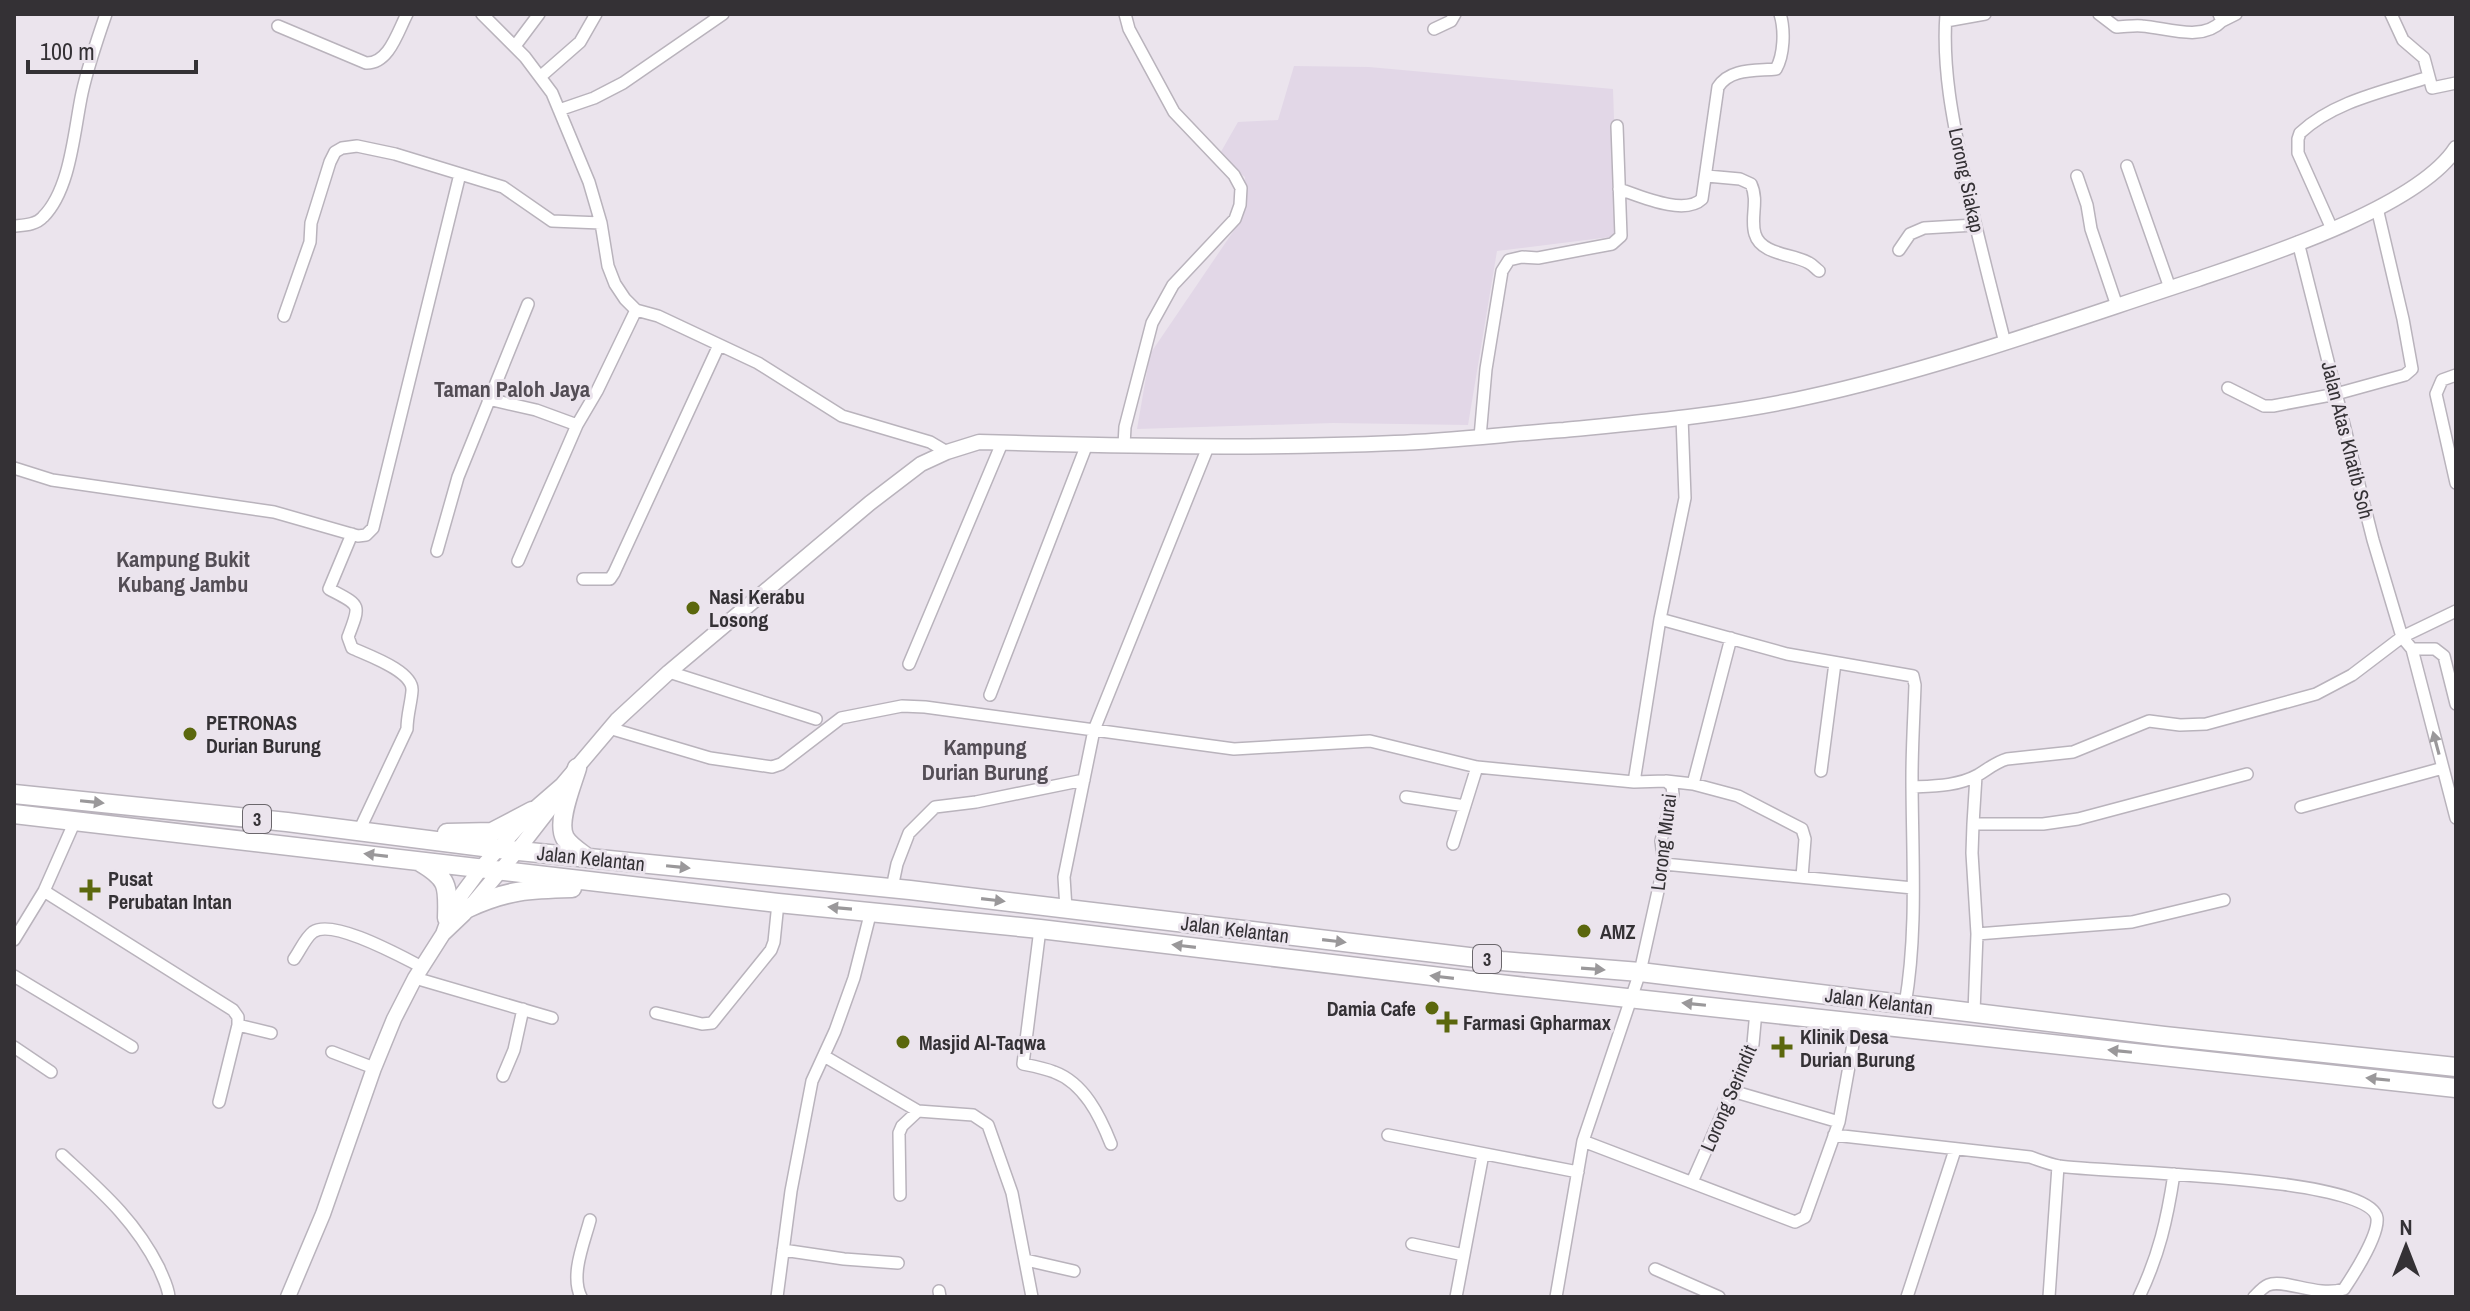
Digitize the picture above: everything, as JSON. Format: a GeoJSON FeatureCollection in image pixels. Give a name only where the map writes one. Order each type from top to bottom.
{"type":"FeatureCollection","features":[{"type":"Feature","properties":{"kind":"highway"},"geometry":{"type":"LineString","coordinates":[[577,768],[562,828],[567,841],[585,856]]}},
{"type":"Feature","properties":{"kind":"highway","name":"Jalan Kelantan"},"geometry":{"type":"LineString","coordinates":[[14,794],[508,850],[901,889],[1502,961],[1640,972],[2164,1036],[2456,1067]]}},
{"type":"Feature","properties":{"kind":"highway"},"geometry":{"type":"LineString","coordinates":[[392,835],[492,832],[532,811]]}},
{"type":"Feature","properties":{"kind":"highway","name":"Jalan Kelantan"},"geometry":{"type":"LineString","coordinates":[[14,814],[778,903],[1040,929],[1631,998],[2456,1088]]}},
{"type":"Feature","properties":{"kind":"highway"},"geometry":{"type":"LineString","coordinates":[[418,860],[439,873],[448,892],[445,926]]}},
{"type":"Feature","properties":{"kind":"highway"},"geometry":{"type":"LineString","coordinates":[[468,908],[522,889],[643,887]]}},
{"type":"Feature","properties":{"kind":"highway"},"geometry":{"type":"LineString","coordinates":[[901,889],[944,909],[946,919]]}},
{"type":"Feature","properties":{"kind":"street"},"geometry":{"type":"LineString","coordinates":[[14,226],[35,224],[57,198],[72,147],[84,84],[106,14]]}},
{"type":"Feature","properties":{"kind":"street"},"geometry":{"type":"LineString","coordinates":[[278,26],[366,63],[373,63],[385,56],[407,14]]}},
{"type":"Feature","properties":{"kind":"street"},"geometry":{"type":"LineString","coordinates":[[482,14],[515,46],[540,77],[559,110],[589,182],[601,223],[608,266],[615,284],[636,310],[658,316],[758,363],[842,416],[930,442],[947,452]]}},
{"type":"Feature","properties":{"kind":"street"},"geometry":{"type":"LineString","coordinates":[[515,46],[539,14]]}},
{"type":"Feature","properties":{"kind":"street"},"geometry":{"type":"LineString","coordinates":[[540,77],[580,42],[596,14]]}},
{"type":"Feature","properties":{"kind":"street"},"geometry":{"type":"LineString","coordinates":[[559,110],[594,98],[623,83],[723,14]]}},
{"type":"Feature","properties":{"kind":"street"},"geometry":{"type":"LineString","coordinates":[[1124,445],[1125,427],[1152,323],[1173,285],[1235,219],[1241,188],[1234,175],[1174,112],[1129,29],[1125,14]]}},
{"type":"Feature","properties":{"kind":"street"},"geometry":{"type":"LineString","coordinates":[[1434,29],[1451,21],[1455,14]]}},
{"type":"Feature","properties":{"kind":"street"},"geometry":{"type":"LineString","coordinates":[[1619,189],[1682,206],[1698,203],[1702,199],[1718,87],[1724,78],[1733,73],[1776,69],[1779,66],[1783,42],[1780,14]]}},
{"type":"Feature","properties":{"kind":"street"},"geometry":{"type":"LineString","coordinates":[[1946,18],[1985,14]]}},
{"type":"Feature","properties":{"kind":"street"},"geometry":{"type":"LineString","coordinates":[[2099,14],[2116,27],[2138,25],[2198,33],[2216,28],[2220,18],[2236,14]]}},
{"type":"Feature","properties":{"kind":"street"},"geometry":{"type":"LineString","coordinates":[[2391,14],[2403,40],[2424,58],[2432,88],[2456,83]]}},
{"type":"Feature","properties":{"kind":"street","name":"Lorong Siakap"},"geometry":{"type":"LineString","coordinates":[[1946,18],[1945,57],[1956,137],[2005,343]]}},
{"type":"Feature","properties":{"kind":"street"},"geometry":{"type":"LineString","coordinates":[[2332,229],[2298,153],[2300,133],[2340,108],[2429,77]]}},
{"type":"Feature","properties":{"kind":"street"},"geometry":{"type":"LineString","coordinates":[[1480,437],[1486,369],[1502,271],[1509,260],[1538,258],[1618,241],[1621,236],[1617,126]]}},
{"type":"Feature","properties":{"kind":"street"},"geometry":{"type":"LineString","coordinates":[[284,316],[310,242],[311,223],[330,162],[335,152],[349,146],[395,154],[503,187],[552,221],[601,223]]}},
{"type":"Feature","properties":{"kind":"street"},"geometry":{"type":"LineString","coordinates":[[508,850],[532,811],[562,785],[609,728],[669,672],[870,503],[921,464],[947,452],[979,442],[1208,447],[1396,443],[1682,417],[1806,398],[1959,358],[2240,265],[2377,208],[2434,174],[2456,148]]}},
{"type":"Feature","properties":{"kind":"street"},"geometry":{"type":"LineString","coordinates":[[2127,166],[2170,288]]}},
{"type":"Feature","properties":{"kind":"street"},"geometry":{"type":"LineString","coordinates":[[14,468],[52,480],[288,514],[352,534],[366,535],[373,528],[460,174]]}},
{"type":"Feature","properties":{"kind":"street"},"geometry":{"type":"LineString","coordinates":[[1707,176],[1740,179],[1751,184],[1755,193],[1755,234],[1761,242],[1775,252],[1807,262],[1819,271]]}},
{"type":"Feature","properties":{"kind":"street"},"geometry":{"type":"LineString","coordinates":[[2077,176],[2117,306]]}},
{"type":"Feature","properties":{"kind":"street"},"geometry":{"type":"LineString","coordinates":[[2228,388],[2264,406],[2336,394],[2405,375],[2412,369],[2377,208]]}},
{"type":"Feature","properties":{"kind":"street"},"geometry":{"type":"LineString","coordinates":[[1899,250],[1910,234],[1924,228],[1975,225]]}},
{"type":"Feature","properties":{"kind":"street","name":"Jalan Atas Khatib Soh"},"geometry":{"type":"LineString","coordinates":[[2298,242],[2373,540],[2402,637]]}},
{"type":"Feature","properties":{"kind":"street"},"geometry":{"type":"LineString","coordinates":[[437,551],[458,477],[528,304]]}},
{"type":"Feature","properties":{"kind":"street"},"geometry":{"type":"LineString","coordinates":[[518,561],[577,425],[636,310]]}},
{"type":"Feature","properties":{"kind":"street"},"geometry":{"type":"LineString","coordinates":[[583,579],[602,581],[610,579],[614,573],[719,345]]}},
{"type":"Feature","properties":{"kind":"street"},"geometry":{"type":"LineString","coordinates":[[2456,375],[2442,380],[2436,394],[2456,483]]}},
{"type":"Feature","properties":{"kind":"street"},"geometry":{"type":"LineString","coordinates":[[488,399],[536,410],[577,425]]}},
{"type":"Feature","properties":{"kind":"street"},"geometry":{"type":"LineString","coordinates":[[1634,782],[1660,619],[1685,498],[1682,417]]}},
{"type":"Feature","properties":{"kind":"street"},"geometry":{"type":"LineString","coordinates":[[909,664],[1002,443]]}},
{"type":"Feature","properties":{"kind":"street"},"geometry":{"type":"LineString","coordinates":[[990,695],[1087,444]]}},
{"type":"Feature","properties":{"kind":"street"},"geometry":{"type":"LineString","coordinates":[[1066,909],[1064,877],[1094,730],[1208,447]]}},
{"type":"Feature","properties":{"kind":"street"},"geometry":{"type":"LineString","coordinates":[[352,534],[329,589],[357,606],[358,612],[348,637],[352,648],[401,671],[412,683],[413,689],[407,729],[359,831]]}},
{"type":"Feature","properties":{"kind":"street"},"geometry":{"type":"LineString","coordinates":[[1912,787],[1948,785],[1976,776],[1999,761],[2073,752],[2149,721],[2206,724],[2316,694],[2352,675],[2402,637],[2456,611]]}},
{"type":"Feature","properties":{"kind":"street"},"geometry":{"type":"LineString","coordinates":[[1660,619],[1787,654],[1913,676],[1913,888],[1910,974],[1905,1005]]}},
{"type":"Feature","properties":{"kind":"street"},"geometry":{"type":"LineString","coordinates":[[2402,637],[2412,649],[2455,811]]}},
{"type":"Feature","properties":{"kind":"street"},"geometry":{"type":"LineString","coordinates":[[1693,784],[1731,638]]}},
{"type":"Feature","properties":{"kind":"street"},"geometry":{"type":"LineString","coordinates":[[2412,649],[2435,649],[2444,656],[2454,686],[2456,704]]}},
{"type":"Feature","properties":{"kind":"street"},"geometry":{"type":"LineString","coordinates":[[1821,771],[1835,663]]}},
{"type":"Feature","properties":{"kind":"street"},"geometry":{"type":"LineString","coordinates":[[669,672],[816,719]]}},
{"type":"Feature","properties":{"kind":"street"},"geometry":{"type":"LineString","coordinates":[[609,728],[710,758],[772,767],[781,764],[841,718],[902,706],[1234,749],[1370,741],[1477,767],[1634,782],[1666,781],[1693,784],[1738,796],[1802,829],[1805,839],[1802,877]]}},
{"type":"Feature","properties":{"kind":"street"},"geometry":{"type":"LineString","coordinates":[[1453,844],[1477,767]]}},
{"type":"Feature","properties":{"kind":"street"},"geometry":{"type":"LineString","coordinates":[[2301,807],[2443,768]]}},
{"type":"Feature","properties":{"kind":"street"},"geometry":{"type":"LineString","coordinates":[[1973,824],[2043,824],[2078,819],[2247,774]]}},
{"type":"Feature","properties":{"kind":"street"},"geometry":{"type":"LineString","coordinates":[[1974,1012],[1977,934],[1972,853],[1976,776]]}},
{"type":"Feature","properties":{"kind":"street"},"geometry":{"type":"LineString","coordinates":[[901,889],[897,864],[909,833],[935,807],[1084,780]]}},
{"type":"Feature","properties":{"kind":"street","name":"Lorong Murai"},"geometry":{"type":"LineString","coordinates":[[1556,1297],[1583,1141],[1640,972],[1664,864],[1661,841],[1673,794],[1672,786],[1666,781]]}},
{"type":"Feature","properties":{"kind":"street"},"geometry":{"type":"LineString","coordinates":[[288,1297],[318,1229],[394,1019],[453,906],[555,802],[562,785]]}},
{"type":"Feature","properties":{"kind":"street"},"geometry":{"type":"LineString","coordinates":[[1406,797],[1465,806]]}},
{"type":"Feature","properties":{"kind":"street"},"geometry":{"type":"LineString","coordinates":[[14,940],[44,891],[75,821]]}},
{"type":"Feature","properties":{"kind":"street"},"geometry":{"type":"LineString","coordinates":[[1664,864],[1913,888]]}},
{"type":"Feature","properties":{"kind":"street"},"geometry":{"type":"LineString","coordinates":[[445,926],[468,908],[491,869]]}},
{"type":"Feature","properties":{"kind":"street"},"geometry":{"type":"LineString","coordinates":[[44,891],[233,1010],[238,1017],[238,1025],[219,1102]]}},
{"type":"Feature","properties":{"kind":"street"},"geometry":{"type":"LineString","coordinates":[[1977,934],[2132,922],[2224,900]]}},
{"type":"Feature","properties":{"kind":"street"},"geometry":{"type":"LineString","coordinates":[[656,1013],[702,1024],[712,1023],[771,950],[778,903]]}},
{"type":"Feature","properties":{"kind":"street"},"geometry":{"type":"LineString","coordinates":[[777,1297],[791,1191],[812,1081],[854,978],[871,911]]}},
{"type":"Feature","properties":{"kind":"street"},"geometry":{"type":"LineString","coordinates":[[1040,929],[1023,1064],[1057,1072],[1084,1093],[1101,1118],[1111,1144]]}},
{"type":"Feature","properties":{"kind":"street"},"geometry":{"type":"LineString","coordinates":[[294,959],[315,930],[360,937],[418,973],[552,1018]]}},
{"type":"Feature","properties":{"kind":"street"},"geometry":{"type":"LineString","coordinates":[[14,976],[132,1047]]}},
{"type":"Feature","properties":{"kind":"street"},"geometry":{"type":"LineString","coordinates":[[503,1076],[514,1050],[523,1009]]}},
{"type":"Feature","properties":{"kind":"street","name":"Lorong Serindit"},"geometry":{"type":"LineString","coordinates":[[1692,1182],[1753,1044],[1756,1011]]}},
{"type":"Feature","properties":{"kind":"street"},"geometry":{"type":"LineString","coordinates":[[1583,1141],[1795,1222],[1800,1221],[1805,1217],[1839,1122],[1857,1022]]}},
{"type":"Feature","properties":{"kind":"street"},"geometry":{"type":"LineString","coordinates":[[238,1025],[271,1033]]}},
{"type":"Feature","properties":{"kind":"street"},"geometry":{"type":"LineString","coordinates":[[14,1047],[51,1072]]}},
{"type":"Feature","properties":{"kind":"street"},"geometry":{"type":"LineString","coordinates":[[332,1052],[374,1068]]}},
{"type":"Feature","properties":{"kind":"street"},"geometry":{"type":"LineString","coordinates":[[824,1056],[918,1111],[973,1115],[988,1125],[1012,1193],[1032,1297]]}},
{"type":"Feature","properties":{"kind":"street"},"geometry":{"type":"LineString","coordinates":[[1732,1091],[1839,1122]]}},
{"type":"Feature","properties":{"kind":"street"},"geometry":{"type":"LineString","coordinates":[[900,1195],[899,1133],[918,1111]]}},
{"type":"Feature","properties":{"kind":"street"},"geometry":{"type":"LineString","coordinates":[[1388,1135],[1578,1172]]}},
{"type":"Feature","properties":{"kind":"street"},"geometry":{"type":"LineString","coordinates":[[1834,1135],[2030,1157],[2058,1166],[2224,1177],[2318,1190],[2365,1203],[2372,1208],[2377,1217],[2375,1232],[2344,1289],[2323,1292],[2275,1283],[2266,1285],[2254,1297]]}},
{"type":"Feature","properties":{"kind":"street"},"geometry":{"type":"LineString","coordinates":[[1907,1297],[1955,1150]]}},
{"type":"Feature","properties":{"kind":"street"},"geometry":{"type":"LineString","coordinates":[[1456,1297],[1483,1154]]}},
{"type":"Feature","properties":{"kind":"street"},"geometry":{"type":"LineString","coordinates":[[62,1155],[118,1206],[149,1249],[168,1287],[169,1297]]}},
{"type":"Feature","properties":{"kind":"street"},"geometry":{"type":"LineString","coordinates":[[2049,1297],[2058,1166]]}},
{"type":"Feature","properties":{"kind":"street"},"geometry":{"type":"LineString","coordinates":[[2139,1297],[2155,1264],[2167,1219],[2174,1174]]}},
{"type":"Feature","properties":{"kind":"street"},"geometry":{"type":"LineString","coordinates":[[581,1297],[578,1271],[590,1220]]}},
{"type":"Feature","properties":{"kind":"street"},"geometry":{"type":"LineString","coordinates":[[1412,1244],[1464,1255]]}},
{"type":"Feature","properties":{"kind":"street"},"geometry":{"type":"LineString","coordinates":[[783,1250],[898,1263]]}},
{"type":"Feature","properties":{"kind":"street"},"geometry":{"type":"LineString","coordinates":[[1026,1260],[1074,1271]]}},
{"type":"Feature","properties":{"kind":"street"},"geometry":{"type":"LineString","coordinates":[[1655,1269],[1719,1297]]}},
{"type":"Feature","properties":{"kind":"shaded area"},"geometry":{"type":"Polygon","coordinates":[[[1294,66],[1369,67],[1613,89],[1618,236],[1497,251],[1468,425],[1333,423],[1137,429],[1150,354],[1243,217],[1245,177],[1218,157],[1238,122],[1278,120],[1294,66]]]}},
{"type":"Feature","properties":{"kind":"place","name":"Nasi Kerabu Losong"},"geometry":{"type":"Point","coordinates":[693,608]}},
{"type":"Feature","properties":{"kind":"place","name":"PETRONAS Durian Burung"},"geometry":{"type":"Point","coordinates":[190,734]}},
{"type":"Feature","properties":{"kind":"place","name":"Pusat Perubatan Intan"},"geometry":{"type":"Point","coordinates":[90,890]}},
{"type":"Feature","properties":{"kind":"place","name":"AMZ"},"geometry":{"type":"Point","coordinates":[1584,931]}},
{"type":"Feature","properties":{"kind":"place","name":"Damia Cafe"},"geometry":{"type":"Point","coordinates":[1432,1008]}},
{"type":"Feature","properties":{"kind":"place","name":"Farmasi Gpharmax"},"geometry":{"type":"Point","coordinates":[1447,1022]}},
{"type":"Feature","properties":{"kind":"place","name":"Masjid Al-Taqwa"},"geometry":{"type":"Point","coordinates":[903,1042]}},
{"type":"Feature","properties":{"kind":"place","name":"Klinik Desa Durian Burung"},"geometry":{"type":"Point","coordinates":[1782,1047]}},
{"type":"Feature","properties":{"kind":"district","name":"Taman Paloh Jaya"},"geometry":{"type":"Point","coordinates":[512,389]}},
{"type":"Feature","properties":{"kind":"district","name":"Kampung Bukit Kubang Jambu"},"geometry":{"type":"Point","coordinates":[183,572]}},
{"type":"Feature","properties":{"kind":"district","name":"Kampung Durian Burung"},"geometry":{"type":"Point","coordinates":[985,760]}}]}
